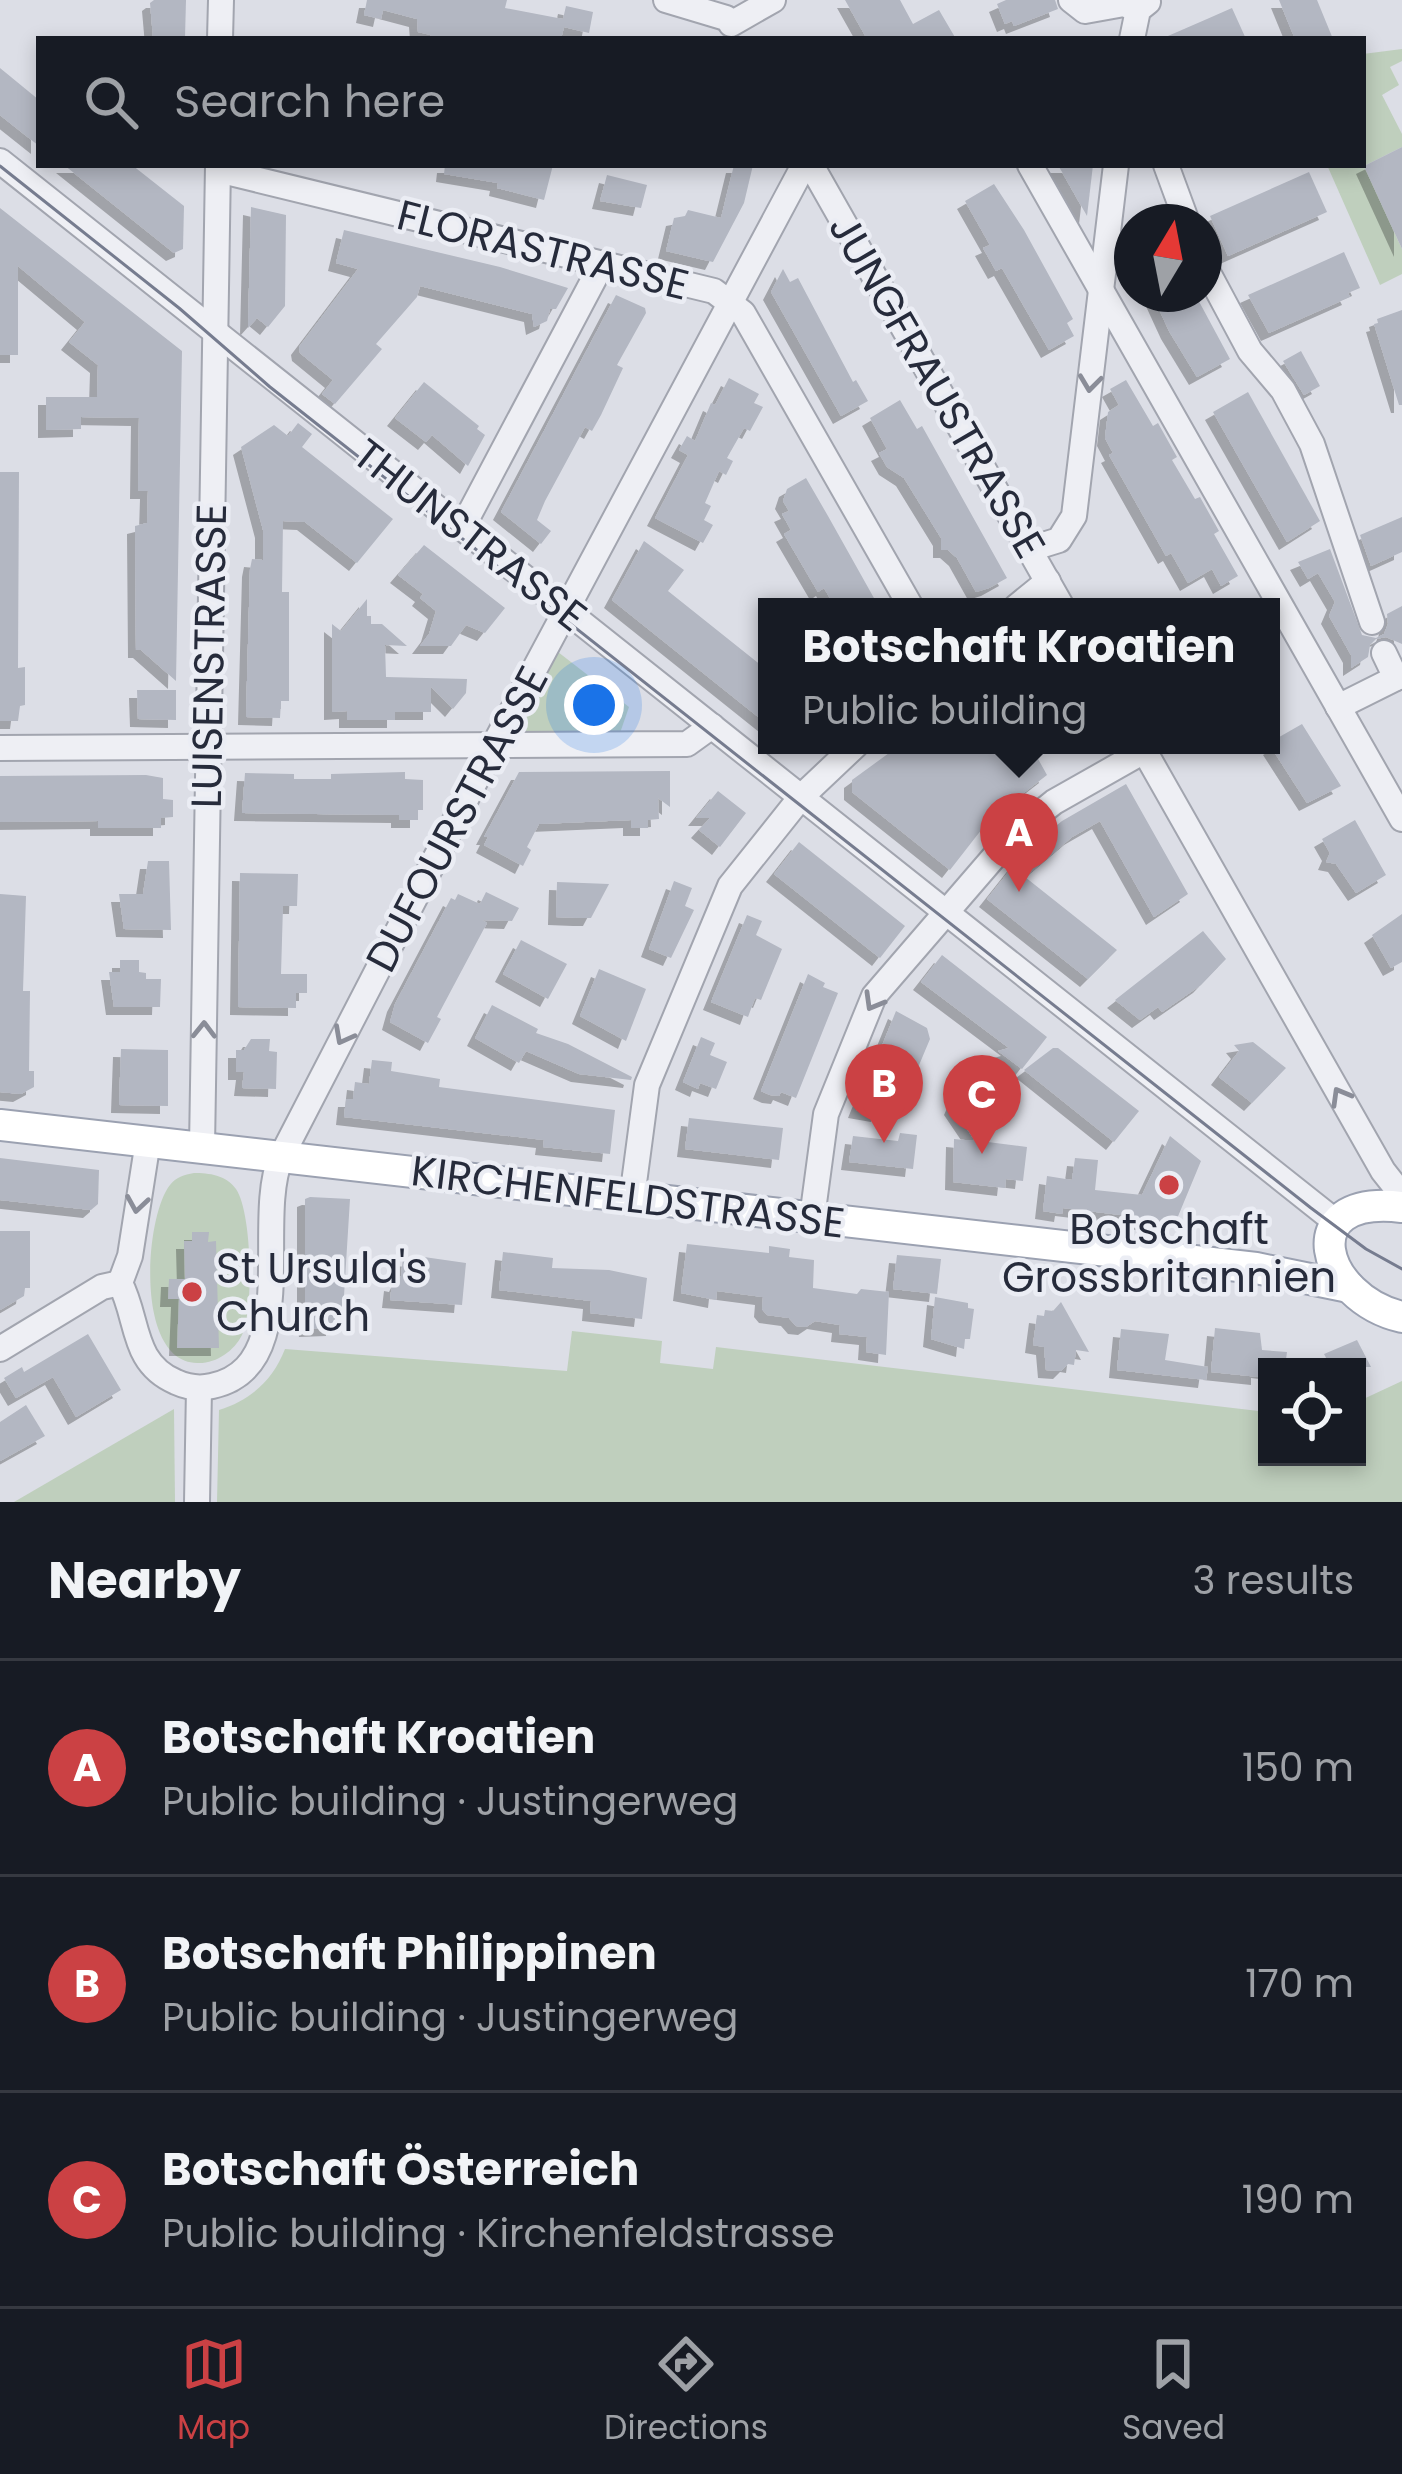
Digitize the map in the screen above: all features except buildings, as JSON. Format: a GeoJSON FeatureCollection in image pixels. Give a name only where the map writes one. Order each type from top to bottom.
{"type":"FeatureCollection","features":[{"type":"Feature","properties":{"kind":"main road","name":"KIRCHENFELDSTRASSE"},"geometry":{"type":"LineString","coordinates":[[0,1125],[1256,1268],[1349,1287]]}},
{"type":"Feature","properties":{"kind":"main road","name":"KIRCHENFELDSTRASSE"},"geometry":{"type":"LineString","coordinates":[[1256,1268],[1332,1237],[1360,1207],[1402,1207]]}},
{"type":"Feature","properties":{"kind":"main road"},"geometry":{"type":"LineString","coordinates":[[1332,1237],[1349,1287],[1378,1310],[1402,1317]]}},
{"type":"Feature","properties":{"kind":"street"},"geometry":{"type":"LineString","coordinates":[[220,36],[221,0]]}},
{"type":"Feature","properties":{"kind":"street"},"geometry":{"type":"LineString","coordinates":[[666,0],[731,20],[773,0]]}},
{"type":"Feature","properties":{"kind":"street"},"geometry":{"type":"LineString","coordinates":[[1071,0],[1084,11],[1144,5],[1133,36]]}},
{"type":"Feature","properties":{"kind":"street","name":"THUNSTRASSE"},"geometry":{"type":"LineString","coordinates":[[0,161],[946,912],[1332,1237]]}},
{"type":"Feature","properties":{"kind":"street","name":"LUISENSTRASSE"},"geometry":{"type":"LineString","coordinates":[[202,1147],[218,168]]}},
{"type":"Feature","properties":{"kind":"street","name":"FLORASTRASSE"},"geometry":{"type":"LineString","coordinates":[[218,168],[714,291],[743,313],[906,598]]}},
{"type":"Feature","properties":{"kind":"street","name":"DUFOURSTRASSE"},"geometry":{"type":"LineString","coordinates":[[199,1388],[238,1375],[266,1334],[270,1195],[281,1156],[494,746],[806,168]]}},
{"type":"Feature","properties":{"kind":"street","name":"JUNGFRAUSTRASSE"},"geometry":{"type":"LineString","coordinates":[[810,168],[1057,598]]}},
{"type":"Feature","properties":{"kind":"street"},"geometry":{"type":"LineString","coordinates":[[1032,168],[1276,598]]}},
{"type":"Feature","properties":{"kind":"street"},"geometry":{"type":"LineString","coordinates":[[1030,549],[1059,540],[1074,516],[1116,168]]}},
{"type":"Feature","properties":{"kind":"street"},"geometry":{"type":"LineString","coordinates":[[1167,168],[1180,204]]}},
{"type":"Feature","properties":{"kind":"street"},"geometry":{"type":"LineString","coordinates":[[462,528],[602,264]]}},
{"type":"Feature","properties":{"kind":"street"},"geometry":{"type":"LineString","coordinates":[[1222,299],[1250,351],[1283,390],[1312,444],[1372,622]]}},
{"type":"Feature","properties":{"kind":"street"},"geometry":{"type":"LineString","coordinates":[[1027,598],[1048,581]]}},
{"type":"Feature","properties":{"kind":"street"},"geometry":{"type":"LineString","coordinates":[[1280,605],[1402,820]]}},
{"type":"Feature","properties":{"kind":"street"},"geometry":{"type":"LineString","coordinates":[[1338,707],[1399,676],[1384,653]]}},
{"type":"Feature","properties":{"kind":"street"},"geometry":{"type":"LineString","coordinates":[[0,748],[687,744],[712,726]]}},
{"type":"Feature","properties":{"kind":"street"},"geometry":{"type":"LineString","coordinates":[[632,1198],[647,1085],[727,892],[801,797],[846,754]]}},
{"type":"Feature","properties":{"kind":"street"},"geometry":{"type":"LineString","coordinates":[[812,1218],[826,1114],[868,1006],[1009,840],[1049,805],[1133,754]]}},
{"type":"Feature","properties":{"kind":"street"},"geometry":{"type":"LineString","coordinates":[[1146,754],[1383,1171],[1402,1195]]}},
{"type":"Feature","properties":{"kind":"street"},"geometry":{"type":"LineString","coordinates":[[148,1141],[124,1274],[146,1360],[169,1379],[199,1388],[197,1502]]}},
{"type":"Feature","properties":{"kind":"street"},"geometry":{"type":"LineString","coordinates":[[0,1348],[124,1274]]}},
{"type":"Feature","properties":{"kind":"green space"},"geometry":{"type":"Polygon","coordinates":[[[1402,49],[1402,61],[1390,67],[1399,85],[1382,95],[1402,134],[1402,147],[1366,165],[1366,54],[1402,49]]]}},
{"type":"Feature","properties":{"kind":"green space"},"geometry":{"type":"Polygon","coordinates":[[[1328,168],[1365,168],[1402,249],[1402,274],[1380,285],[1328,168]]]}},
{"type":"Feature","properties":{"kind":"green space"},"geometry":{"type":"Polygon","coordinates":[[[558,652],[629,707],[620,733],[518,733],[517,726],[558,652]]]}},
{"type":"Feature","properties":{"kind":"green space"},"geometry":{"type":"Polygon","coordinates":[[[194,1173],[222,1178],[236,1189],[250,1261],[242,1335],[224,1355],[197,1363],[177,1356],[163,1339],[150,1285],[161,1201],[175,1180],[194,1173]]]}},
{"type":"Feature","properties":{"kind":"green space"},"geometry":{"type":"Polygon","coordinates":[[[572,1331],[662,1341],[660,1363],[713,1369],[716,1347],[1258,1411],[1258,1466],[1366,1466],[1366,1398],[1402,1381],[1402,1502],[217,1502],[219,1410],[260,1387],[285,1349],[567,1371],[572,1331]]]}},
{"type":"Feature","properties":{"kind":"green space"},"geometry":{"type":"Polygon","coordinates":[[[174,1409],[175,1502],[14,1502],[174,1409]]]}},
{"type":"Feature","properties":{"kind":"tram line"},"geometry":{"type":"LineString","coordinates":[[0,166],[270,387],[1311,1208],[1402,1269]]}},
{"type":"Feature","properties":{"kind":"place","name":"Botschaft Kroatien"},"geometry":{"type":"Point","coordinates":[1019,892]}},
{"type":"Feature","properties":{"kind":"place","name":"Botschaft Philippinen"},"geometry":{"type":"Point","coordinates":[884,1143]}},
{"type":"Feature","properties":{"kind":"place","name":"Botschaft Österreich"},"geometry":{"type":"Point","coordinates":[982,1154]}},
{"type":"Feature","properties":{"kind":"place","name":"Botschaft Grossbritannien"},"geometry":{"type":"Point","coordinates":[1169,1185]}},
{"type":"Feature","properties":{"kind":"place","name":"St Ursula's Church"},"geometry":{"type":"Point","coordinates":[192,1292]}}]}
